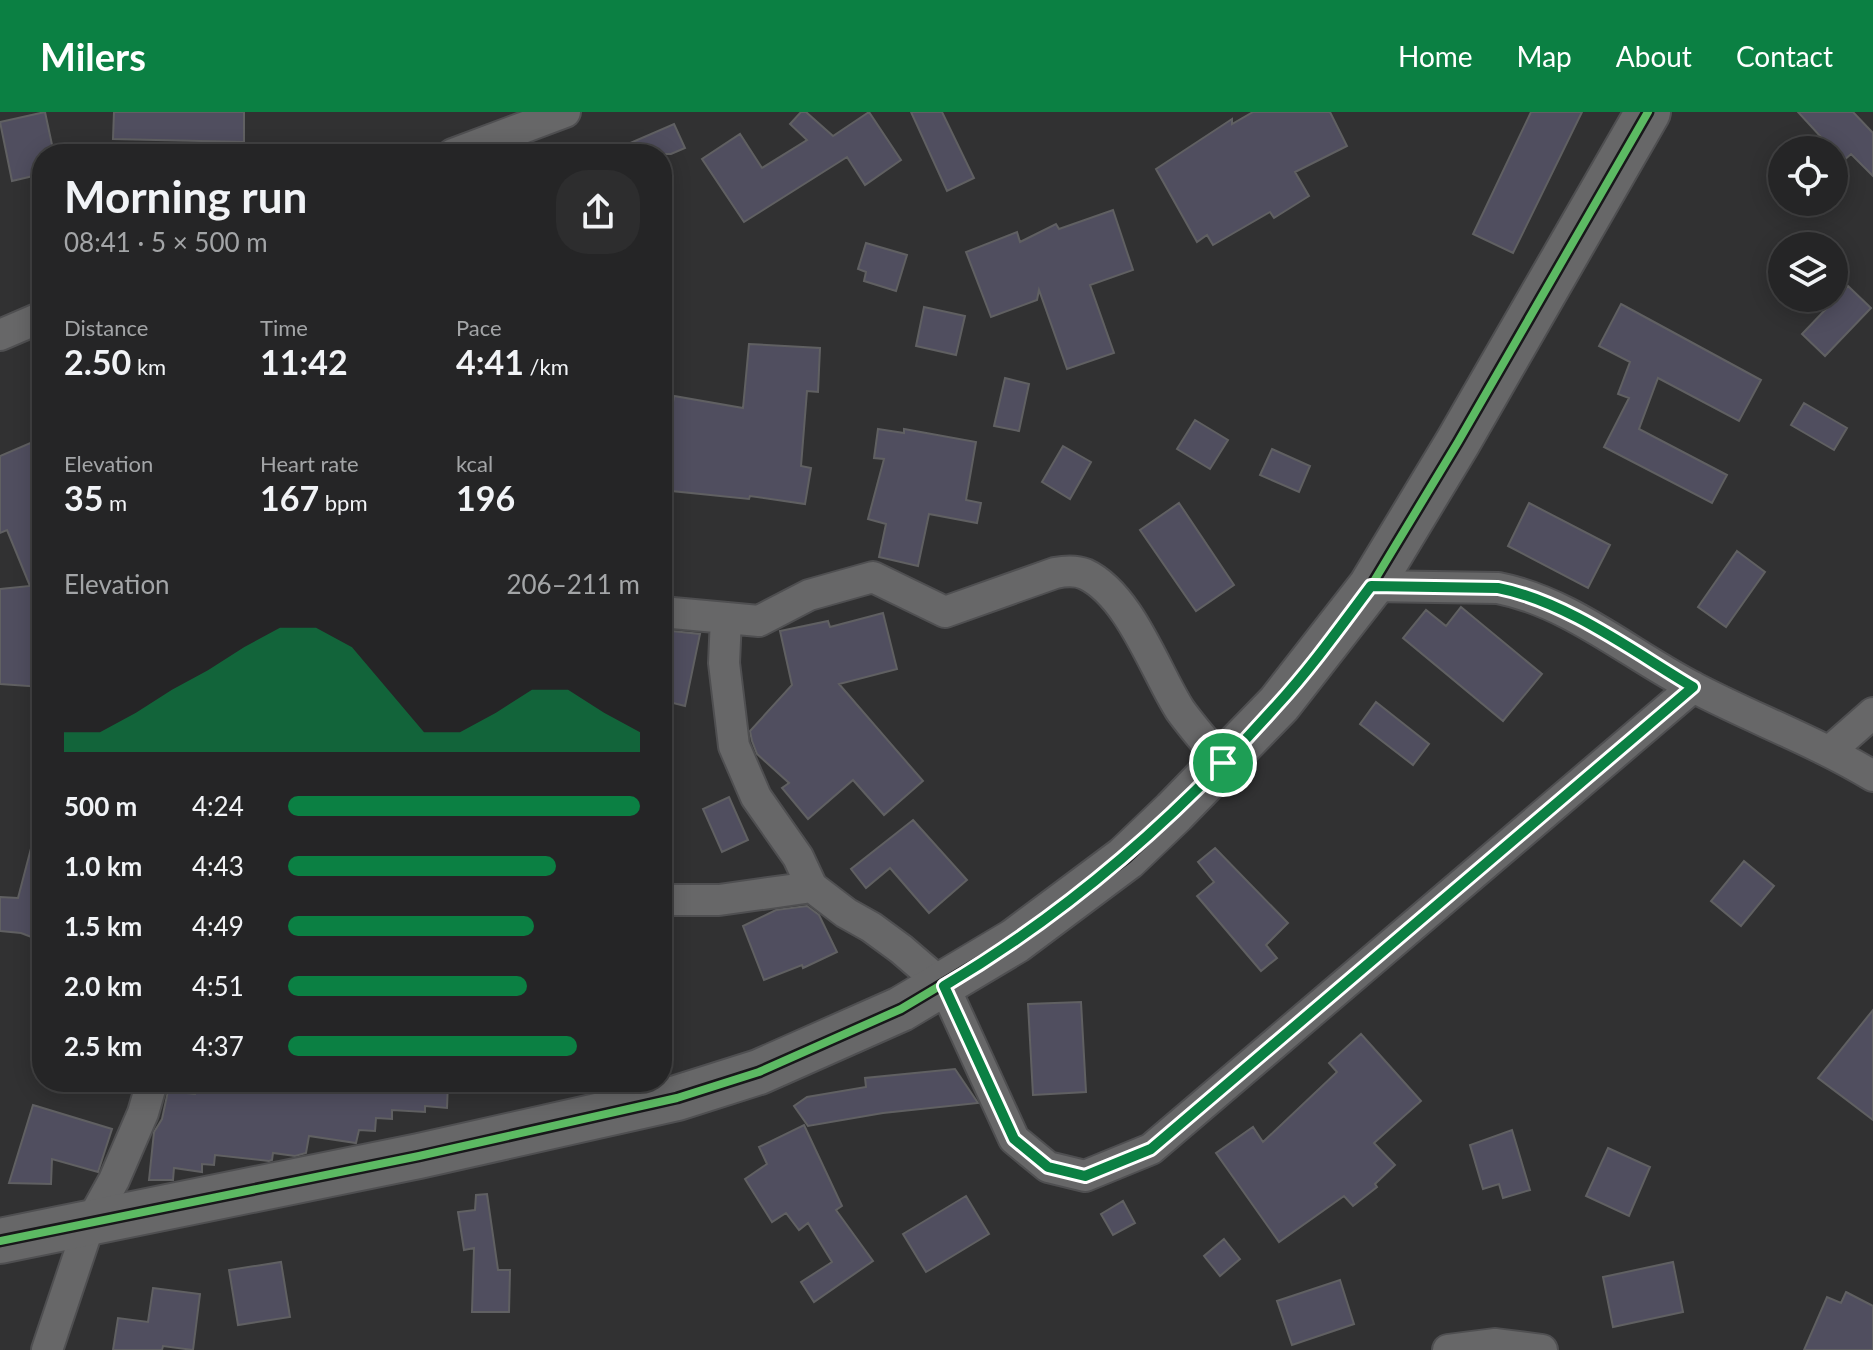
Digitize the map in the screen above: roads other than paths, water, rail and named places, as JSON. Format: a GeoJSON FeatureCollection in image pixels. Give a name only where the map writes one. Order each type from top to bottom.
{"type":"FeatureCollection","features":[{"type":"Feature","properties":{"kind":"street"},"geometry":{"type":"LineString","coordinates":[[480,144],[565,112]]}},
{"type":"Feature","properties":{"kind":"street"},"geometry":{"type":"LineString","coordinates":[[0,1241],[419,1156],[677,1098],[784,1062],[901,1009],[1015,941],[1126,858],[1223,763],[1279,704],[1371,586],[1458,442],[1648,112]]}},
{"type":"Feature","properties":{"kind":"street"},"geometry":{"type":"LineString","coordinates":[[0,335],[32,321]]}},
{"type":"Feature","properties":{"kind":"street"},"geometry":{"type":"LineString","coordinates":[[672,613],[759,621],[809,595],[873,577],[945,612],[1055,573],[1069,571],[1085,574],[1106,590],[1141,634],[1181,710],[1223,763]]}},
{"type":"Feature","properties":{"kind":"street"},"geometry":{"type":"LineString","coordinates":[[1371,586],[1498,588],[1517,592],[1568,614],[1693,687],[1831,750],[1873,776]]}},
{"type":"Feature","properties":{"kind":"street"},"geometry":{"type":"LineString","coordinates":[[726,618],[724,663],[734,746],[756,797],[798,857],[812,887],[901,949],[944,986],[1014,1139],[1048,1167],[1085,1176],[1151,1149],[1693,687]]}},
{"type":"Feature","properties":{"kind":"street"},"geometry":{"type":"LineString","coordinates":[[1831,750],[1873,713]]}},
{"type":"Feature","properties":{"kind":"street"},"geometry":{"type":"LineString","coordinates":[[672,900],[719,900],[812,887]]}},
{"type":"Feature","properties":{"kind":"street"},"geometry":{"type":"LineString","coordinates":[[47,1350],[89,1225],[114,1180],[149,1092]]}},
{"type":"Feature","properties":{"kind":"street"},"geometry":{"type":"LineString","coordinates":[[1448,1350],[1495,1344],[1542,1350]]}}]}
